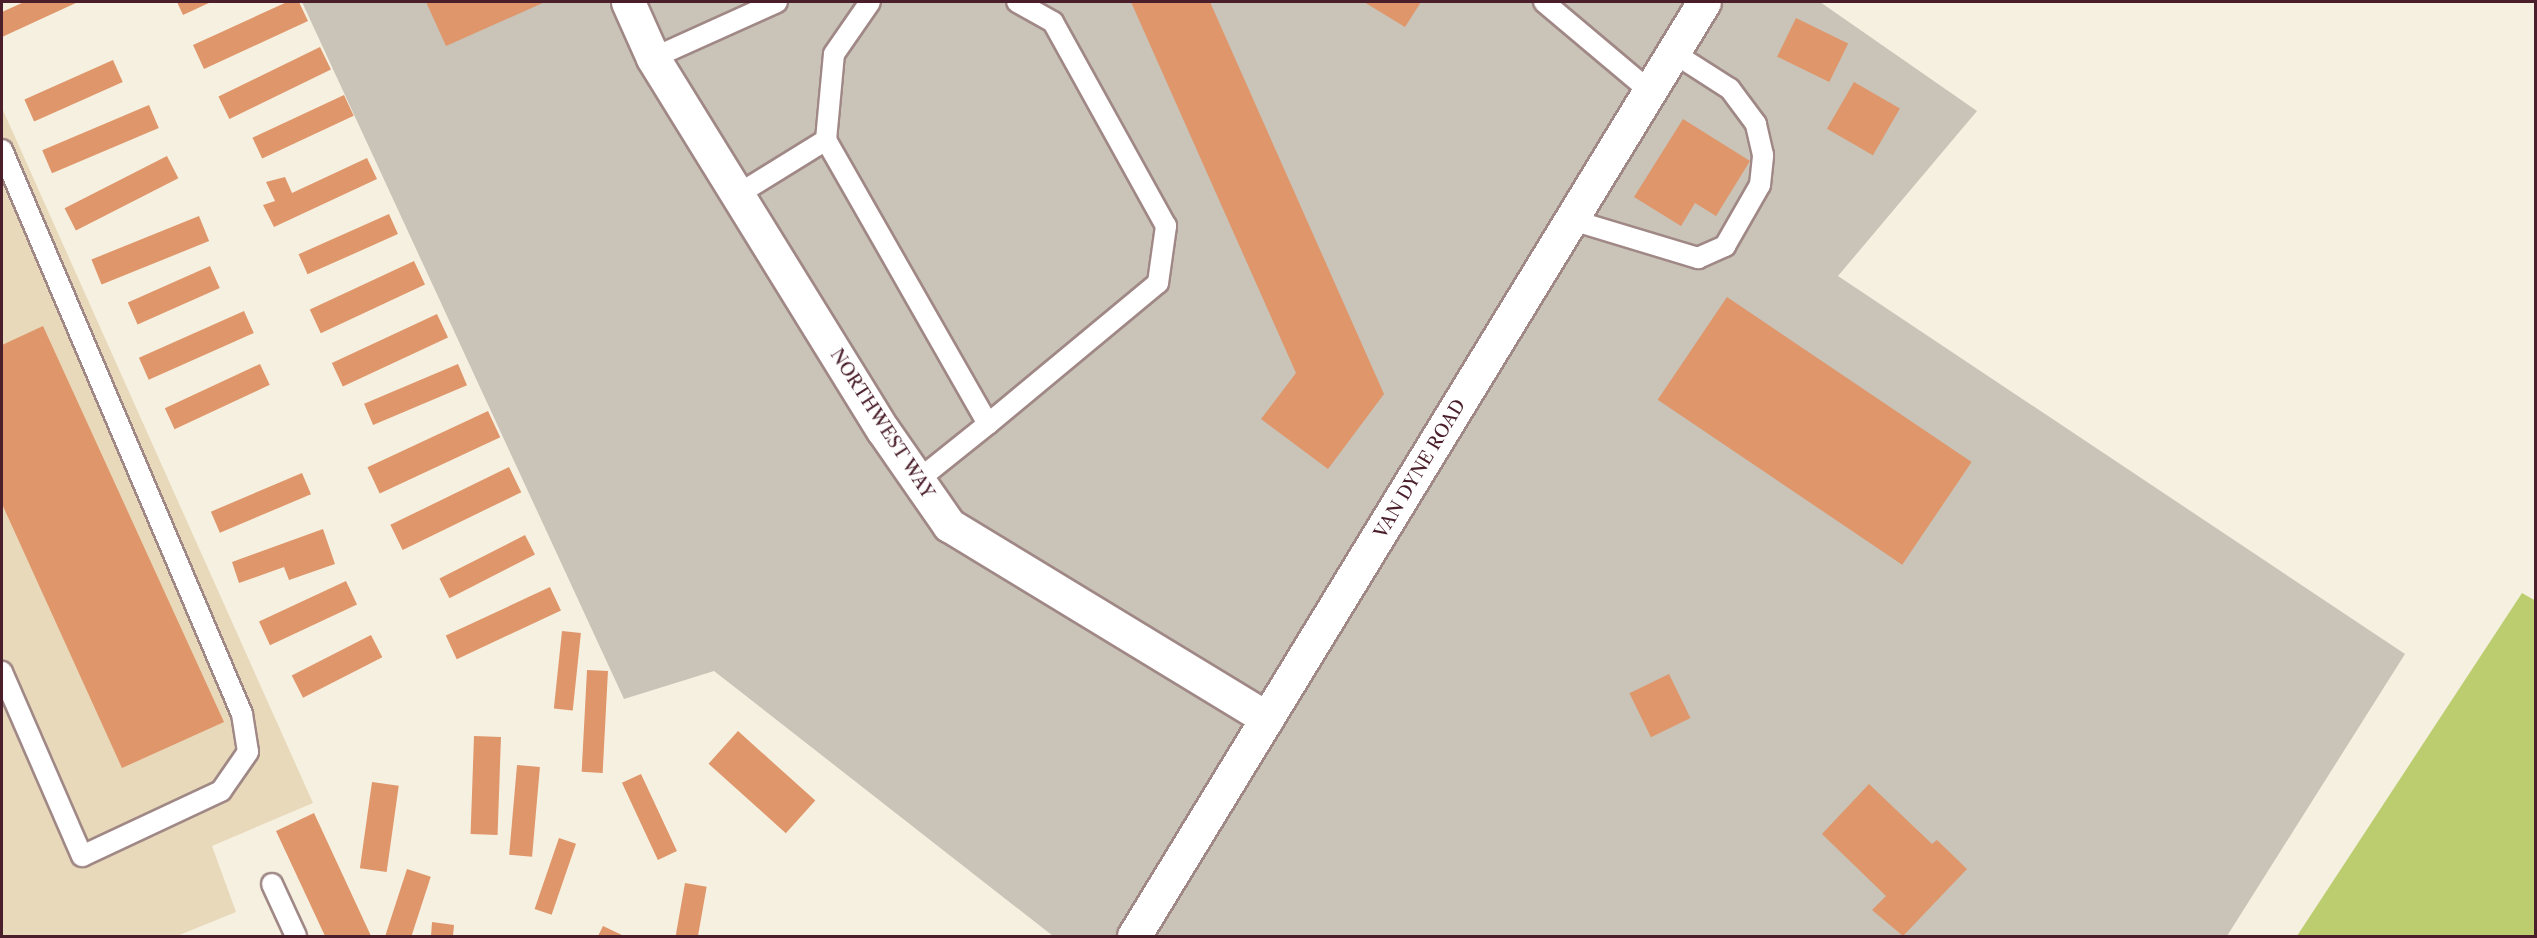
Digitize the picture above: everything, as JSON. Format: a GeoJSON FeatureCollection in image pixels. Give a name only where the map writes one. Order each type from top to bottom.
{"type":"FeatureCollection","features":[{"type":"Feature","properties":{"kind":"street","name":"NORTHWEST WAY"},"geometry":{"type":"LineString","coordinates":[[628,2],[652,58],[918,480],[949,525],[1267,718]]}},
{"type":"Feature","properties":{"kind":"street","name":"VAN DYNE ROAD"},"geometry":{"type":"LineString","coordinates":[[1134,936],[1704,2]]}},
{"type":"Feature","properties":{"kind":"lane"},"geometry":{"type":"LineString","coordinates":[[652,58],[777,2]]}},
{"type":"Feature","properties":{"kind":"lane"},"geometry":{"type":"LineString","coordinates":[[870,2],[834,54],[826,140],[988,424]]}},
{"type":"Feature","properties":{"kind":"lane"},"geometry":{"type":"LineString","coordinates":[[918,480],[1158,283],[1166,226],[1053,22],[1017,2]]}},
{"type":"Feature","properties":{"kind":"lane"},"geometry":{"type":"LineString","coordinates":[[1545,2],[1651,92]]}},
{"type":"Feature","properties":{"kind":"lane"},"geometry":{"type":"LineString","coordinates":[[1572,220],[1698,258],[1725,246],[1760,185],[1763,155],[1756,124],[1730,89],[1674,53]]}},
{"type":"Feature","properties":{"kind":"lane"},"geometry":{"type":"LineString","coordinates":[[737,195],[826,140]]}},
{"type":"Feature","properties":{"kind":"lane"},"geometry":{"type":"LineString","coordinates":[[2,150],[242,714],[248,752],[221,791],[82,856],[2,672]]}},
{"type":"Feature","properties":{"kind":"lane"},"geometry":{"type":"LineString","coordinates":[[272,884],[296,936]]}},
{"type":"Feature","properties":{"kind":"shaded area"},"geometry":{"type":"Polygon","coordinates":[[[302,2],[1820,2],[1977,111],[1838,276],[2405,654],[2227,936],[1053,936],[714,671],[624,699],[302,2]]]}},
{"type":"Feature","properties":{"kind":"shaded area"},"geometry":{"type":"Polygon","coordinates":[[[2,108],[313,803],[212,846],[236,912],[177,936],[2,936],[2,108]]]}},
{"type":"Feature","properties":{"kind":"green space"},"geometry":{"type":"Polygon","coordinates":[[[2522,593],[2536,601],[2535,936],[2297,936],[2522,593]]]}},
{"type":"Feature","properties":{"kind":"building"},"geometry":{"type":"Polygon","coordinates":[[[24,2],[78,2],[2,37],[2,12],[24,2]]]}},
{"type":"Feature","properties":{"kind":"building"},"geometry":{"type":"Polygon","coordinates":[[[177,2],[211,2],[183,15],[177,2]]]}},
{"type":"Feature","properties":{"kind":"building"},"geometry":{"type":"Polygon","coordinates":[[[287,2],[299,2],[308,21],[204,69],[193,45],[287,2]]]}},
{"type":"Feature","properties":{"kind":"building"},"geometry":{"type":"Polygon","coordinates":[[[426,2],[545,2],[446,46],[426,2]]]}},
{"type":"Feature","properties":{"kind":"building"},"geometry":{"type":"Polygon","coordinates":[[[1131,2],[1210,2],[1384,394],[1328,469],[1261,419],[1296,373],[1131,2]]]}},
{"type":"Feature","properties":{"kind":"building"},"geometry":{"type":"Polygon","coordinates":[[[1364,2],[1421,2],[1405,27],[1364,2]]]}},
{"type":"Feature","properties":{"kind":"building"},"geometry":{"type":"Polygon","coordinates":[[[1796,18],[1848,43],[1829,82],[1777,57],[1796,18]]]}},
{"type":"Feature","properties":{"kind":"building"},"geometry":{"type":"Polygon","coordinates":[[[320,47],[331,69],[229,119],[218,97],[320,47]]]}},
{"type":"Feature","properties":{"kind":"building"},"geometry":{"type":"Polygon","coordinates":[[[113,60],[123,82],[34,121],[24,99],[113,60]]]}},
{"type":"Feature","properties":{"kind":"building"},"geometry":{"type":"Polygon","coordinates":[[[1854,82],[1900,108],[1873,155],[1827,129],[1854,82]]]}},
{"type":"Feature","properties":{"kind":"building"},"geometry":{"type":"Polygon","coordinates":[[[344,95],[354,116],[262,159],[252,138],[344,95]]]}},
{"type":"Feature","properties":{"kind":"building"},"geometry":{"type":"Polygon","coordinates":[[[149,105],[159,128],[52,173],[42,150],[149,105]]]}},
{"type":"Feature","properties":{"kind":"building"},"geometry":{"type":"Polygon","coordinates":[[[1683,119],[1750,161],[1716,216],[1695,203],[1681,226],[1634,197],[1683,119]]]}},
{"type":"Feature","properties":{"kind":"building"},"geometry":{"type":"Polygon","coordinates":[[[167,156],[178,178],[76,230],[65,208],[167,156]]]}},
{"type":"Feature","properties":{"kind":"building"},"geometry":{"type":"Polygon","coordinates":[[[367,158],[377,179],[274,227],[263,205],[275,201],[266,182],[285,177],[292,193],[367,158]]]}},
{"type":"Feature","properties":{"kind":"building"},"geometry":{"type":"Polygon","coordinates":[[[389,214],[398,234],[308,274],[299,254],[389,214]]]}},
{"type":"Feature","properties":{"kind":"building"},"geometry":{"type":"Polygon","coordinates":[[[199,216],[209,241],[102,284],[91,259],[199,216]]]}},
{"type":"Feature","properties":{"kind":"building"},"geometry":{"type":"Polygon","coordinates":[[[414,261],[425,285],[321,333],[310,310],[414,261]]]}},
{"type":"Feature","properties":{"kind":"building"},"geometry":{"type":"Polygon","coordinates":[[[210,266],[220,288],[138,325],[128,303],[210,266]]]}},
{"type":"Feature","properties":{"kind":"building"},"geometry":{"type":"Polygon","coordinates":[[[1727,297],[1972,462],[1902,565],[1658,400],[1727,297]]]}},
{"type":"Feature","properties":{"kind":"building"},"geometry":{"type":"Polygon","coordinates":[[[244,311],[254,333],[149,380],[139,358],[244,311]]]}},
{"type":"Feature","properties":{"kind":"building"},"geometry":{"type":"Polygon","coordinates":[[[437,314],[448,338],[343,387],[332,363],[437,314]]]}},
{"type":"Feature","properties":{"kind":"building"},"geometry":{"type":"Polygon","coordinates":[[[43,326],[224,722],[122,768],[2,504],[2,345],[43,326]]]}},
{"type":"Feature","properties":{"kind":"building"},"geometry":{"type":"Polygon","coordinates":[[[260,364],[270,385],[175,429],[165,408],[260,364]]]}},
{"type":"Feature","properties":{"kind":"building"},"geometry":{"type":"Polygon","coordinates":[[[458,364],[467,385],[373,425],[364,404],[458,364]]]}},
{"type":"Feature","properties":{"kind":"building"},"geometry":{"type":"Polygon","coordinates":[[[488,411],[500,437],[380,493],[367,467],[488,411]]]}},
{"type":"Feature","properties":{"kind":"building"},"geometry":{"type":"Polygon","coordinates":[[[509,467],[521,492],[403,550],[390,525],[509,467]]]}},
{"type":"Feature","properties":{"kind":"building"},"geometry":{"type":"Polygon","coordinates":[[[302,473],[311,494],[220,533],[211,512],[302,473]]]}},
{"type":"Feature","properties":{"kind":"building"},"geometry":{"type":"Polygon","coordinates":[[[323,529],[335,564],[289,580],[284,567],[239,583],[232,562],[323,529]]]}},
{"type":"Feature","properties":{"kind":"building"},"geometry":{"type":"Polygon","coordinates":[[[525,535],[535,555],[449,598],[439,579],[525,535]]]}},
{"type":"Feature","properties":{"kind":"building"},"geometry":{"type":"Polygon","coordinates":[[[346,581],[357,605],[270,645],[259,622],[346,581]]]}},
{"type":"Feature","properties":{"kind":"building"},"geometry":{"type":"Polygon","coordinates":[[[550,587],[561,611],[457,659],[446,636],[550,587]]]}},
{"type":"Feature","properties":{"kind":"building"},"geometry":{"type":"Polygon","coordinates":[[[562,631],[581,633],[573,711],[554,709],[562,631]]]}},
{"type":"Feature","properties":{"kind":"building"},"geometry":{"type":"Polygon","coordinates":[[[371,635],[382,657],[303,698],[292,675],[371,635]]]}},
{"type":"Feature","properties":{"kind":"building"},"geometry":{"type":"Polygon","coordinates":[[[587,670],[608,671],[603,773],[582,772],[587,670]]]}},
{"type":"Feature","properties":{"kind":"building"},"geometry":{"type":"Polygon","coordinates":[[[1669,674],[1690,718],[1651,737],[1629,693],[1669,674]]]}},
{"type":"Feature","properties":{"kind":"building"},"geometry":{"type":"Polygon","coordinates":[[[738,731],[815,801],[786,833],[709,764],[738,731]]]}},
{"type":"Feature","properties":{"kind":"building"},"geometry":{"type":"Polygon","coordinates":[[[474,736],[501,737],[498,835],[471,834],[474,736]]]}},
{"type":"Feature","properties":{"kind":"building"},"geometry":{"type":"Polygon","coordinates":[[[517,765],[540,767],[532,857],[509,855],[517,765]]]}},
{"type":"Feature","properties":{"kind":"building"},"geometry":{"type":"Polygon","coordinates":[[[641,774],[677,851],[658,860],[622,783],[641,774]]]}},
{"type":"Feature","properties":{"kind":"building"},"geometry":{"type":"Polygon","coordinates":[[[372,782],[399,786],[387,872],[360,868],[372,782]]]}},
{"type":"Feature","properties":{"kind":"building"},"geometry":{"type":"Polygon","coordinates":[[[1869,784],[1932,844],[1937,840],[1967,869],[1903,936],[1872,910],[1886,896],[1822,834],[1869,784]]]}},
{"type":"Feature","properties":{"kind":"building"},"geometry":{"type":"Polygon","coordinates":[[[314,813],[371,936],[325,936],[276,831],[314,813]]]}},
{"type":"Feature","properties":{"kind":"building"},"geometry":{"type":"Polygon","coordinates":[[[559,838],[576,844],[552,915],[535,909],[559,838]]]}},
{"type":"Feature","properties":{"kind":"building"},"geometry":{"type":"Polygon","coordinates":[[[407,869],[431,877],[412,936],[385,936],[407,869]]]}},
{"type":"Feature","properties":{"kind":"building"},"geometry":{"type":"Polygon","coordinates":[[[685,883],[707,887],[698,936],[676,936],[685,883]]]}},
{"type":"Feature","properties":{"kind":"building"},"geometry":{"type":"Polygon","coordinates":[[[432,922],[454,925],[453,936],[431,936],[432,922]]]}},
{"type":"Feature","properties":{"kind":"building"},"geometry":{"type":"Polygon","coordinates":[[[603,926],[624,936],[598,936],[603,926]]]}}]}
